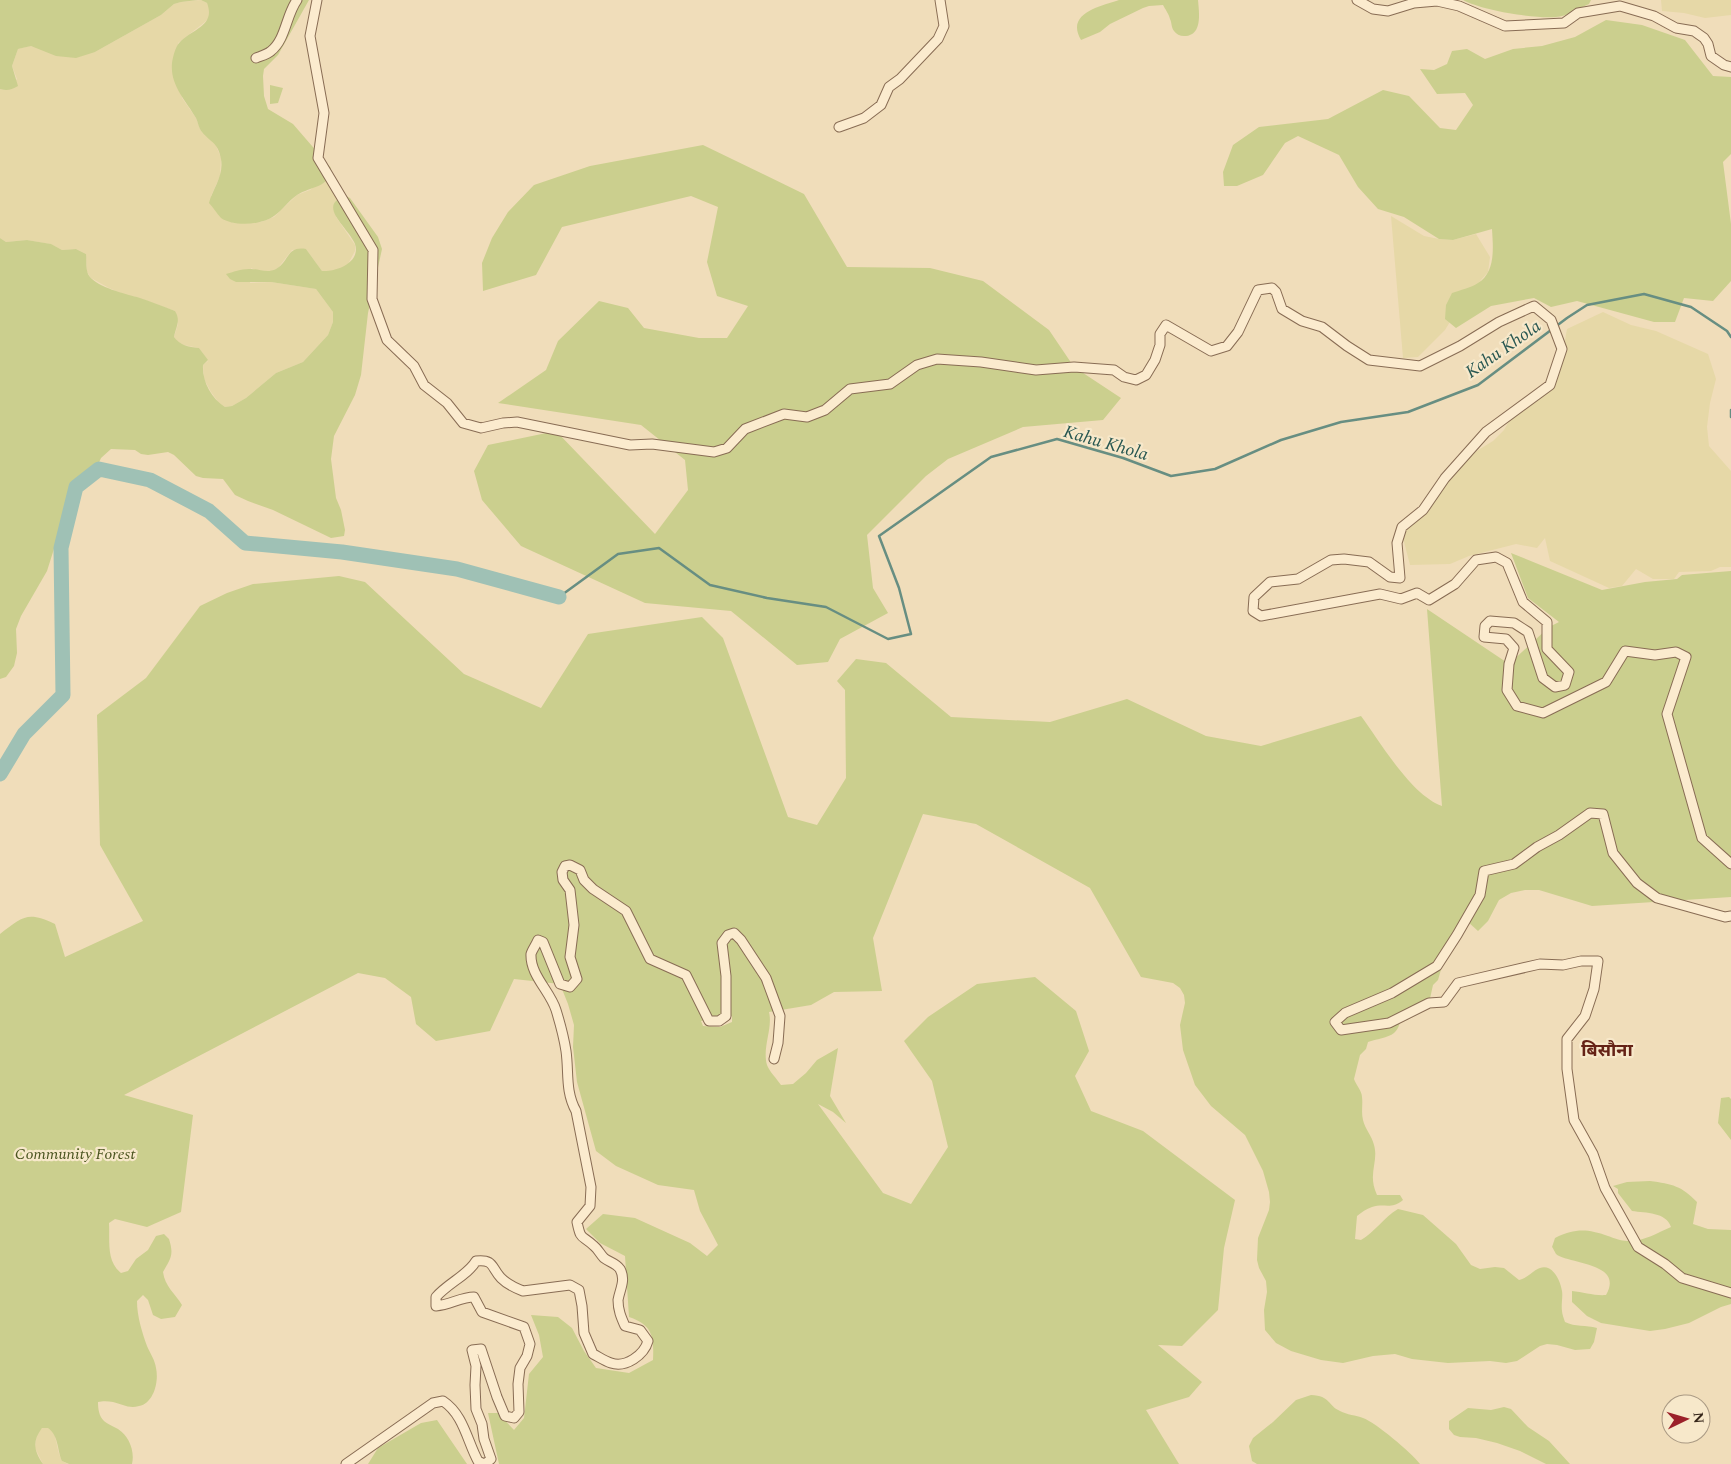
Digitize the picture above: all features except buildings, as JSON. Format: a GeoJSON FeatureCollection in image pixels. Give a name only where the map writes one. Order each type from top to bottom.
{"type":"FeatureCollection","features":[{"type":"Feature","properties":{"kind":"street"},"geometry":{"type":"LineString","coordinates":[[256,58],[272,51],[283,33],[291,8],[297,0]]}},
{"type":"Feature","properties":{"kind":"street"},"geometry":{"type":"LineString","coordinates":[[317,0],[310,36],[324,113],[318,158],[373,250],[372,299],[387,340],[414,366],[424,385],[447,403],[463,423],[481,428],[516,422],[630,445],[652,444],[714,452],[727,448],[745,430],[784,414],[807,417],[816,414],[825,410],[850,389],[890,384],[917,365],[937,359],[981,362],[1036,370],[1074,367],[1114,370],[1124,378],[1136,380],[1146,375],[1156,360],[1160,345],[1160,334],[1166,325],[1211,351],[1227,346],[1238,332],[1258,290],[1266,288],[1272,288],[1276,292],[1282,309],[1302,321],[1322,327],[1369,360],[1420,366],[1460,346],[1499,322],[1534,306],[1551,320],[1562,349],[1550,385],[1486,432],[1445,478],[1423,510],[1402,527],[1397,543],[1400,578],[1390,577],[1369,562],[1344,559],[1331,560],[1298,579],[1270,582],[1254,597],[1253,611],[1261,616],[1380,594],[1401,599],[1417,593],[1429,600],[1455,584],[1476,560],[1496,557],[1506,564],[1523,602],[1547,622],[1548,649],[1569,672],[1565,685],[1555,687],[1543,678],[1528,632],[1514,623],[1490,621],[1485,626],[1484,637],[1506,639],[1514,648],[1509,664],[1506,690],[1517,706],[1544,713],[1606,682],[1625,651],[1655,656],[1676,652],[1686,657],[1667,714],[1702,838],[1731,864]]}},
{"type":"Feature","properties":{"kind":"street"},"geometry":{"type":"LineString","coordinates":[[839,127],[864,118],[881,105],[889,87],[900,79],[938,39],[944,26],[940,0]]}},
{"type":"Feature","properties":{"kind":"street"},"geometry":{"type":"LineString","coordinates":[[1357,0],[1373,9],[1388,11],[1414,3],[1437,1],[1459,6],[1505,26],[1564,23],[1578,13],[1620,6],[1654,16],[1676,28],[1694,32],[1704,38],[1708,44],[1711,56],[1724,65],[1731,66]]}},
{"type":"Feature","properties":{"kind":"street"},"geometry":{"type":"LineString","coordinates":[[1731,916],[1725,917],[1657,898],[1637,883],[1613,853],[1603,814],[1590,813],[1514,864],[1484,871],[1480,895],[1457,936],[1437,966],[1392,993],[1345,1013],[1335,1022],[1341,1030],[1389,1023],[1429,1003],[1444,1002],[1458,983],[1540,964],[1598,961],[1594,989],[1585,1016],[1567,1039],[1568,1069],[1574,1120],[1592,1154],[1605,1188],[1638,1247],[1665,1264],[1682,1278],[1731,1293]]}},
{"type":"Feature","properties":{"kind":"street"},"geometry":{"type":"LineString","coordinates":[[346,1464],[433,1403],[444,1401],[450,1405],[458,1417],[478,1462],[484,1464],[491,1459],[476,1409],[474,1385],[476,1366],[472,1350],[481,1349],[505,1416],[514,1418],[519,1412],[518,1384],[520,1368],[527,1356],[530,1344],[524,1327],[482,1312],[474,1297],[463,1297],[444,1305],[436,1306],[436,1297],[445,1287],[470,1271],[476,1261],[484,1260],[490,1262],[501,1278],[523,1291],[570,1285],[579,1290],[584,1333],[593,1354],[612,1364],[628,1363],[645,1350],[648,1341],[640,1330],[626,1326],[619,1314],[618,1299],[623,1282],[621,1270],[616,1264],[605,1259],[579,1233],[577,1222],[590,1206],[591,1187],[576,1111],[570,1101],[566,1071],[566,1052],[556,1009],[550,994],[534,968],[531,953],[538,940],[543,942],[560,984],[570,986],[577,979],[570,957],[574,925],[570,890],[563,880],[562,872],[565,866],[570,865],[580,870],[584,880],[593,889],[626,911],[650,959],[686,975],[709,1020],[719,1021],[726,1016],[726,976],[722,943],[728,935],[734,933],[742,940],[766,978],[780,1016],[778,1043],[774,1059]]}},
{"type":"Feature","properties":{"kind":"shaded area"},"geometry":{"type":"Polygon","coordinates":[[[201,0],[207,3],[210,9],[210,16],[178,43],[182,98],[196,118],[201,131],[215,143],[221,158],[220,176],[211,196],[222,218],[234,223],[248,223],[261,222],[274,217],[297,195],[310,190],[331,174],[346,196],[338,198],[336,217],[355,245],[355,251],[348,264],[336,271],[322,271],[306,249],[292,250],[278,268],[272,271],[258,271],[251,268],[250,283],[271,282],[316,289],[333,312],[333,322],[328,335],[303,362],[276,373],[246,398],[232,406],[225,407],[219,403],[204,379],[203,365],[208,361],[199,348],[184,345],[174,337],[178,324],[175,311],[128,296],[91,278],[87,272],[86,254],[76,249],[62,250],[50,244],[27,240],[6,242],[0,238],[0,89],[5,90],[17,79],[12,66],[18,49],[30,46],[95,52],[161,15],[174,4],[201,0]]]}},
{"type":"Feature","properties":{"kind":"shaded area"},"geometry":{"type":"Polygon","coordinates":[[[1661,0],[1731,0],[1731,15],[1705,18],[1684,13],[1662,11],[1661,0]]]}},
{"type":"Feature","properties":{"kind":"shaded area"},"geometry":{"type":"Polygon","coordinates":[[[1391,216],[1424,236],[1453,240],[1476,234],[1490,257],[1488,272],[1462,302],[1445,330],[1418,357],[1403,358],[1391,216]]]}},
{"type":"Feature","properties":{"kind":"shaded area"},"geometry":{"type":"Polygon","coordinates":[[[1603,312],[1631,325],[1656,331],[1708,354],[1716,379],[1707,427],[1709,446],[1731,471],[1731,567],[1720,567],[1711,571],[1679,572],[1674,579],[1653,579],[1636,569],[1622,586],[1609,588],[1550,561],[1545,538],[1537,548],[1516,544],[1469,556],[1450,564],[1410,565],[1402,534],[1431,508],[1446,482],[1470,455],[1493,441],[1504,430],[1512,416],[1551,382],[1560,368],[1567,329],[1603,312]]]}},
{"type":"Feature","properties":{"kind":"shaded area"},"geometry":{"type":"Polygon","coordinates":[[[42,1428],[49,1428],[54,1432],[62,1461],[68,1464],[43,1464],[35,1448],[37,1434],[42,1428]]]}},
{"type":"Feature","properties":{"kind":"green space"},"geometry":{"type":"Polygon","coordinates":[[[0,0],[198,0],[174,4],[161,15],[95,52],[76,58],[56,56],[31,46],[18,49],[12,66],[18,86],[7,90],[0,89],[0,0]]]}},
{"type":"Feature","properties":{"kind":"green space"},"geometry":{"type":"Polygon","coordinates":[[[201,0],[309,0],[278,55],[264,69],[264,96],[268,109],[293,124],[331,168],[330,175],[319,186],[297,195],[277,214],[269,219],[255,223],[240,224],[227,221],[221,218],[209,203],[221,171],[220,153],[216,146],[201,131],[196,118],[176,86],[172,71],[174,55],[180,42],[206,22],[209,11],[207,3],[201,0]]]}},
{"type":"Feature","properties":{"kind":"green space"},"geometry":{"type":"Polygon","coordinates":[[[1119,0],[1198,0],[1199,17],[1197,28],[1190,35],[1178,35],[1173,30],[1169,15],[1163,5],[1149,6],[1081,40],[1077,31],[1081,17],[1095,8],[1119,0]]]}},
{"type":"Feature","properties":{"kind":"green space"},"geometry":{"type":"Polygon","coordinates":[[[1463,0],[1591,0],[1589,4],[1568,14],[1560,17],[1546,17],[1495,10],[1463,0]]]}},
{"type":"Feature","properties":{"kind":"green space"},"geometry":{"type":"Polygon","coordinates":[[[1606,20],[1642,25],[1685,40],[1713,76],[1731,77],[1731,154],[1723,162],[1731,224],[1731,281],[1713,301],[1684,298],[1675,322],[1654,322],[1577,301],[1551,307],[1534,298],[1491,306],[1456,328],[1445,319],[1446,305],[1452,293],[1475,285],[1488,272],[1492,259],[1492,229],[1453,240],[1439,239],[1404,217],[1378,209],[1358,187],[1339,155],[1298,136],[1285,143],[1263,175],[1237,186],[1224,186],[1223,172],[1233,145],[1259,127],[1328,119],[1383,90],[1409,96],[1440,128],[1456,130],[1473,105],[1465,93],[1437,94],[1420,69],[1434,70],[1447,64],[1452,51],[1467,49],[1485,59],[1513,49],[1542,46],[1575,37],[1606,20]]]}},
{"type":"Feature","properties":{"kind":"green space"},"geometry":{"type":"Polygon","coordinates":[[[270,85],[283,88],[278,103],[270,104],[270,85]]]}},
{"type":"Feature","properties":{"kind":"green space"},"geometry":{"type":"Polygon","coordinates":[[[703,145],[804,194],[847,267],[930,268],[983,281],[1049,330],[1074,367],[1121,398],[1103,420],[1023,427],[948,459],[926,476],[867,535],[873,588],[888,613],[840,639],[828,662],[797,665],[731,611],[645,603],[521,546],[482,500],[474,471],[488,445],[556,431],[655,534],[688,490],[685,460],[641,425],[498,403],[546,370],[558,341],[599,301],[628,308],[644,328],[699,338],[727,338],[748,306],[717,296],[707,262],[718,207],[691,196],[562,227],[536,275],[483,291],[482,263],[492,238],[508,212],[534,185],[590,166],[703,145]]]}},
{"type":"Feature","properties":{"kind":"green space"},"geometry":{"type":"Polygon","coordinates":[[[346,196],[350,198],[378,237],[382,249],[368,313],[361,375],[355,395],[334,436],[331,459],[336,498],[341,510],[345,530],[344,536],[331,538],[273,510],[235,495],[223,479],[196,476],[174,455],[168,452],[148,455],[141,454],[135,450],[111,449],[101,458],[93,476],[79,489],[64,517],[47,571],[21,616],[16,629],[17,653],[14,666],[6,677],[0,679],[0,238],[6,242],[27,240],[51,244],[62,250],[76,249],[86,254],[88,275],[94,281],[112,290],[175,311],[178,321],[174,337],[185,345],[199,348],[208,360],[203,365],[203,371],[208,389],[225,407],[232,406],[246,398],[276,373],[303,362],[328,335],[333,322],[333,312],[316,289],[271,282],[236,282],[226,274],[246,269],[265,271],[276,269],[291,252],[300,249],[306,249],[322,271],[334,270],[346,265],[354,256],[355,244],[337,217],[333,205],[337,200],[346,196]]]}},
{"type":"Feature","properties":{"kind":"green space","name":"Community Forest"},"geometry":{"type":"Polygon","coordinates":[[[1511,553],[1602,590],[1645,582],[1677,579],[1682,575],[1731,571],[1731,897],[1592,906],[1539,890],[1525,890],[1511,893],[1499,900],[1488,921],[1478,931],[1467,921],[1442,966],[1438,980],[1433,985],[1429,1003],[1417,1004],[1406,1010],[1394,1033],[1368,1042],[1366,1049],[1360,1055],[1354,1079],[1362,1095],[1363,1120],[1375,1151],[1374,1188],[1377,1195],[1400,1195],[1403,1200],[1391,1206],[1372,1207],[1357,1216],[1355,1239],[1361,1240],[1366,1237],[1398,1209],[1423,1215],[1456,1244],[1471,1265],[1480,1269],[1504,1268],[1519,1280],[1540,1268],[1549,1268],[1558,1278],[1561,1287],[1562,1312],[1565,1322],[1597,1328],[1594,1342],[1590,1349],[1575,1350],[1547,1344],[1540,1346],[1517,1361],[1506,1363],[1490,1361],[1448,1363],[1412,1359],[1395,1354],[1373,1356],[1343,1363],[1321,1360],[1291,1351],[1276,1343],[1265,1330],[1266,1281],[1257,1260],[1258,1238],[1269,1210],[1269,1192],[1263,1171],[1245,1135],[1211,1106],[1195,1085],[1183,1050],[1180,1025],[1185,1003],[1184,995],[1180,988],[1173,983],[1141,977],[1090,888],[976,824],[923,814],[873,938],[882,991],[834,992],[811,1005],[769,1012],[767,1065],[781,1085],[793,1084],[817,1060],[838,1048],[830,1096],[846,1123],[833,1112],[818,1104],[883,1193],[911,1204],[948,1147],[932,1081],[904,1041],[928,1017],[977,984],[1035,977],[1076,1011],[1089,1051],[1075,1076],[1091,1111],[1143,1131],[1235,1200],[1224,1248],[1218,1310],[1182,1346],[1158,1345],[1202,1382],[1189,1397],[1146,1410],[1179,1464],[499,1464],[488,1413],[498,1413],[514,1430],[524,1418],[529,1374],[543,1357],[539,1335],[531,1315],[558,1317],[572,1328],[584,1351],[596,1368],[629,1373],[653,1360],[653,1345],[650,1333],[643,1324],[629,1317],[625,1256],[600,1243],[586,1229],[603,1214],[635,1218],[690,1243],[707,1256],[718,1245],[700,1211],[694,1190],[658,1185],[616,1166],[596,1151],[577,1082],[573,1047],[574,1025],[560,984],[514,979],[490,1031],[436,1041],[416,1024],[411,997],[385,978],[358,973],[124,1095],[193,1115],[181,1212],[147,1227],[115,1219],[109,1223],[111,1257],[116,1268],[121,1273],[128,1271],[136,1259],[148,1250],[156,1236],[164,1234],[169,1239],[171,1256],[163,1272],[168,1286],[182,1305],[175,1317],[161,1319],[153,1315],[148,1300],[143,1295],[137,1301],[142,1330],[155,1362],[157,1373],[156,1385],[148,1401],[139,1406],[132,1407],[111,1402],[98,1402],[102,1419],[122,1432],[128,1440],[133,1454],[132,1464],[69,1464],[62,1461],[52,1431],[48,1428],[42,1428],[35,1446],[43,1464],[0,1464],[0,934],[20,919],[26,917],[46,920],[55,924],[65,957],[143,921],[100,845],[97,715],[146,678],[200,606],[227,593],[253,584],[339,576],[365,582],[464,674],[541,708],[588,634],[702,617],[723,638],[788,817],[817,825],[846,778],[845,690],[837,681],[856,659],[886,663],[951,717],[1050,722],[1127,699],[1206,736],[1261,746],[1361,716],[1408,780],[1430,800],[1442,806],[1427,609],[1509,664],[1549,627],[1559,622],[1528,598],[1511,553]],[[732,1016],[701,1021],[703,1026],[720,1027],[732,1022],[732,1016]]]}},
{"type":"Feature","properties":{"kind":"green space"},"geometry":{"type":"Polygon","coordinates":[[[1729,1097],[1731,1099],[1731,1140],[1718,1123],[1721,1098],[1729,1097]]]}},
{"type":"Feature","properties":{"kind":"green space"},"geometry":{"type":"Polygon","coordinates":[[[1650,1181],[1676,1187],[1686,1192],[1697,1202],[1693,1224],[1708,1229],[1731,1230],[1731,1304],[1689,1323],[1665,1329],[1650,1331],[1601,1323],[1587,1316],[1572,1302],[1572,1291],[1606,1295],[1610,1284],[1608,1276],[1592,1266],[1556,1254],[1552,1247],[1555,1238],[1569,1232],[1581,1231],[1633,1241],[1650,1237],[1671,1227],[1665,1218],[1649,1213],[1632,1211],[1618,1193],[1618,1189],[1613,1186],[1627,1182],[1650,1181]]]}},
{"type":"Feature","properties":{"kind":"green space"},"geometry":{"type":"Polygon","coordinates":[[[1311,1395],[1322,1397],[1336,1409],[1376,1425],[1393,1438],[1420,1464],[1257,1464],[1252,1461],[1249,1446],[1253,1438],[1296,1400],[1311,1395]]]}},
{"type":"Feature","properties":{"kind":"green space"},"geometry":{"type":"Polygon","coordinates":[[[1504,1407],[1511,1409],[1528,1427],[1549,1441],[1570,1464],[1546,1464],[1520,1451],[1497,1443],[1454,1435],[1449,1429],[1449,1421],[1468,1408],[1491,1410],[1504,1407]]]}},
{"type":"Feature","properties":{"kind":"green space"},"geometry":{"type":"Polygon","coordinates":[[[437,1420],[467,1464],[368,1464],[378,1448],[421,1423],[437,1420]]]}},
{"type":"Feature","properties":{"kind":"waterway","name":"Kahu Khola"},"geometry":{"type":"LineString","coordinates":[[559,597],[618,554],[659,548],[710,585],[767,598],[826,607],[888,639],[911,634],[899,588],[879,536],[991,457],[1057,439],[1123,458],[1171,476],[1215,469],[1281,440],[1341,422],[1408,412],[1478,385],[1587,305],[1644,294],[1691,307],[1727,331],[1731,337]]}},
{"type":"Feature","properties":{"kind":"waterway","name":"Kahu Khola"},"geometry":{"type":"LineString","coordinates":[[1731,410],[1731,417]]}},
{"type":"Feature","properties":{"kind":"waterway"},"geometry":{"type":"LineString","coordinates":[[0,774],[24,734],[63,695],[61,548],[76,487],[99,469],[150,480],[209,511],[245,543],[342,552],[457,569],[559,597]]}},
{"type":"Feature","properties":{"kind":"district","name":"बिसौना"},"geometry":{"type":"Point","coordinates":[1607,1050]}}]}
